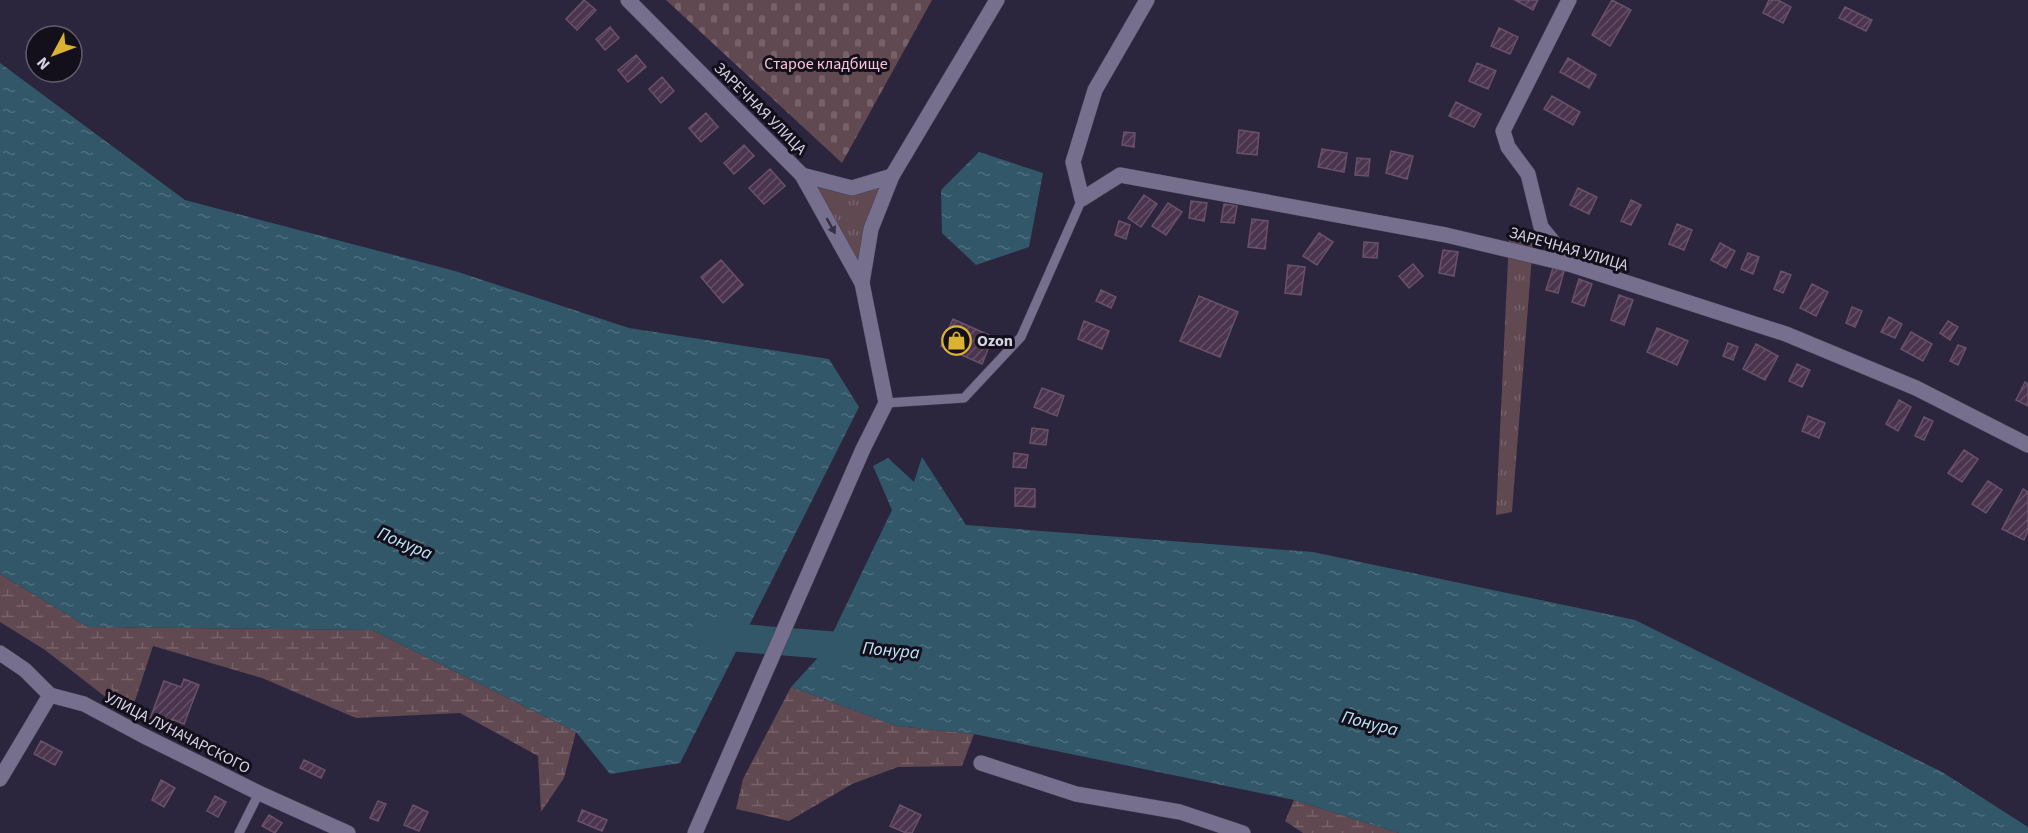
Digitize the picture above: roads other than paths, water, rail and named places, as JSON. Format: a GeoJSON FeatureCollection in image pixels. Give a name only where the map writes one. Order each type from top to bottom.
{"type":"FeatureCollection","features":[{"type":"Feature","properties":{"kind":"street","name":"ЗАРЕЧНАЯ УЛИЦА"},"geometry":{"type":"LineString","coordinates":[[628,0],[802,175],[852,188],[892,176]]}},
{"type":"Feature","properties":{"kind":"street"},"geometry":{"type":"LineString","coordinates":[[862,283],[871,229],[892,176],[997,0]]}},
{"type":"Feature","properties":{"kind":"street"},"geometry":{"type":"LineString","coordinates":[[1082,199],[1073,162],[1095,90],[1147,0]]}},
{"type":"Feature","properties":{"kind":"street"},"geometry":{"type":"LineString","coordinates":[[1569,0],[1503,131],[1508,147],[1528,174],[1541,227],[1572,265]]}},
{"type":"Feature","properties":{"kind":"street"},"geometry":{"type":"LineString","coordinates":[[695,829],[863,448],[886,403],[862,283],[802,175]]}},
{"type":"Feature","properties":{"kind":"street","name":"ЗАРЕЧНАЯ УЛИЦА"},"geometry":{"type":"LineString","coordinates":[[1082,199],[1120,175],[1446,235],[1572,265],[1786,334],[1916,388],[2028,445]]}},
{"type":"Feature","properties":{"kind":"street"},"geometry":{"type":"LineString","coordinates":[[0,653],[25,670],[50,695],[0,779]]}},
{"type":"Feature","properties":{"kind":"street","name":"УЛИЦА ЛУНАЧАРСКОГО"},"geometry":{"type":"LineString","coordinates":[[50,695],[84,704],[259,793],[348,833]]}},
{"type":"Feature","properties":{"kind":"street"},"geometry":{"type":"LineString","coordinates":[[981,763],[1076,794],[1180,812],[1243,833]]}},
{"type":"Feature","properties":{"kind":"lane"},"geometry":{"type":"LineString","coordinates":[[886,403],[964,398],[1021,338],[1082,199]]}},
{"type":"Feature","properties":{"kind":"lane"},"geometry":{"type":"LineString","coordinates":[[239,833],[259,793]]}},
{"type":"Feature","properties":{"kind":"water"},"geometry":{"type":"Polygon","coordinates":[[[0,63],[24,81],[24,84],[28,84],[185,200],[455,271],[629,328],[829,359],[859,407],[680,763],[610,774],[576,732],[372,630],[88,627],[0,574],[0,63]]]}},
{"type":"Feature","properties":{"kind":"water"},"geometry":{"type":"Polygon","coordinates":[[[979,152],[1043,173],[1029,247],[976,265],[942,233],[941,190],[979,152]]]}},
{"type":"Feature","properties":{"kind":"water"},"geometry":{"type":"Polygon","coordinates":[[[922,457],[966,525],[1313,552],[1635,620],[1942,772],[2028,827],[2028,833],[1399,833],[1294,800],[974,734],[897,726],[791,687],[824,651],[892,510],[873,466],[888,458],[914,482],[922,457]]]}},
{"type":"Feature","properties":{"kind":"waterway","name":"Понура"},"geometry":{"type":"LineString","coordinates":[[704,635],[865,648]]}},
{"type":"Feature","properties":{"kind":"place","name":"Ozon"},"geometry":{"type":"Point","coordinates":[956,340]}},
{"type":"Feature","properties":{"kind":"park label","name":"Старое кладбище"},"geometry":{"type":"Point","coordinates":[826,63]}}]}
